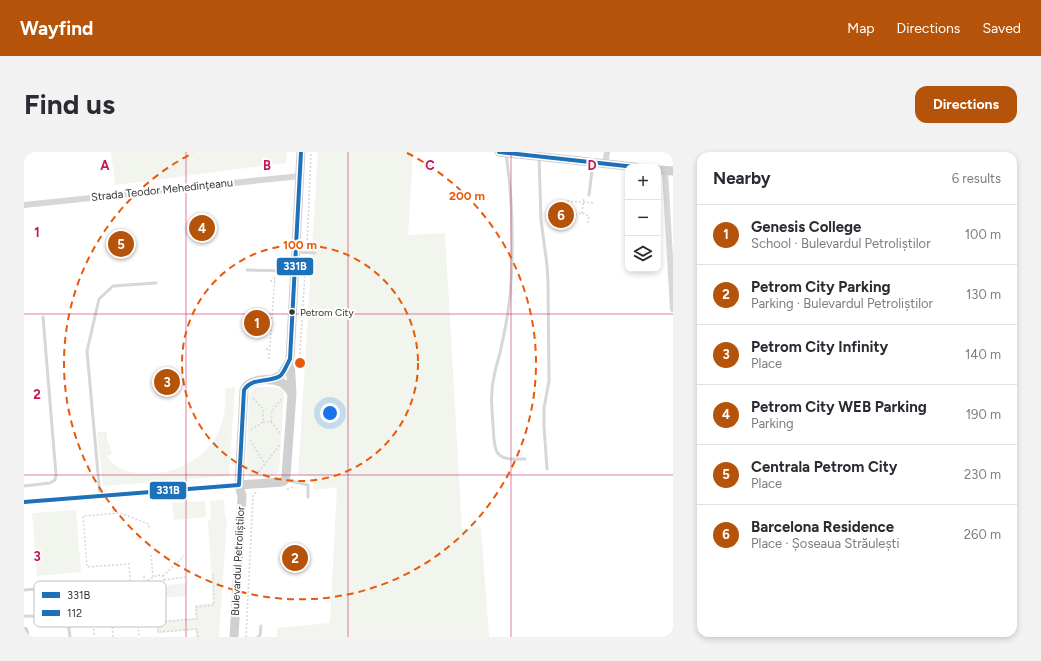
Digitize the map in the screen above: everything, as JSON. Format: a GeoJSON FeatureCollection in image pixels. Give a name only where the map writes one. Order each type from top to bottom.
{"type":"FeatureCollection","features":[{"type":"Feature","properties":{"kind":"street","name":"Bulevardul Petroliștilor"},"geometry":{"type":"LineString","coordinates":[[289,481],[290,359],[301,152]]}},
{"type":"Feature","properties":{"kind":"street"},"geometry":{"type":"LineString","coordinates":[[503,152],[625,166]]}},
{"type":"Feature","properties":{"kind":"street"},"geometry":{"type":"LineString","coordinates":[[605,164],[607,152]]}},
{"type":"Feature","properties":{"kind":"street"},"geometry":{"type":"LineString","coordinates":[[665,170],[673,309]]}},
{"type":"Feature","properties":{"kind":"street","name":"Strada Teodor Mehedințeanu"},"geometry":{"type":"LineString","coordinates":[[24,204],[300,176]]}},
{"type":"Feature","properties":{"kind":"street","name":"Bulevardul Petroliștilor"},"geometry":{"type":"LineString","coordinates":[[234,637],[242,496],[239,485],[244,390],[246,386],[252,382],[270,380],[281,375],[290,359]]}},
{"type":"Feature","properties":{"kind":"street"},"geometry":{"type":"LineString","coordinates":[[270,380],[281,382],[287,387],[289,394]]}},
{"type":"Feature","properties":{"kind":"street"},"geometry":{"type":"LineString","coordinates":[[24,502],[289,481]]}},
{"type":"Feature","properties":{"kind":"street"},"geometry":{"type":"LineString","coordinates":[[24,631],[25,637]]}},
{"type":"Feature","properties":{"kind":"lane"},"geometry":{"type":"LineString","coordinates":[[503,152],[511,197],[512,232],[510,296],[493,384],[492,398],[494,443],[498,453],[502,457],[510,459],[525,459]]}},
{"type":"Feature","properties":{"kind":"lane"},"geometry":{"type":"LineString","coordinates":[[539,157],[541,220],[548,282],[549,381],[544,408],[547,469]]}},
{"type":"Feature","properties":{"kind":"lane"},"geometry":{"type":"LineString","coordinates":[[589,195],[593,162]]}},
{"type":"Feature","properties":{"kind":"lane"},"geometry":{"type":"LineString","coordinates":[[296,252],[315,252]]}},
{"type":"Feature","properties":{"kind":"lane"},"geometry":{"type":"LineString","coordinates":[[247,270],[295,271]]}},
{"type":"Feature","properties":{"kind":"lane"},"geometry":{"type":"LineString","coordinates":[[100,496],[87,351],[99,300],[113,286],[156,283]]}},
{"type":"Feature","properties":{"kind":"lane"},"geometry":{"type":"LineString","coordinates":[[24,486],[50,483],[55,480],[56,475],[43,316]]}},
{"type":"Feature","properties":{"kind":"lane"},"geometry":{"type":"LineString","coordinates":[[289,481],[308,485],[308,497]]}},
{"type":"Feature","properties":{"kind":"lane"},"geometry":{"type":"LineString","coordinates":[[24,590],[34,589]]}},
{"type":"Feature","properties":{"kind":"lane"},"geometry":{"type":"LineString","coordinates":[[24,616],[34,616]]}},
{"type":"Feature","properties":{"kind":"lane"},"geometry":{"type":"LineString","coordinates":[[258,637],[260,635],[261,626]]}},
{"type":"Feature","properties":{"kind":"lane"},"geometry":{"type":"LineString","coordinates":[[69,627],[70,637]]}},
{"type":"Feature","properties":{"kind":"path"},"geometry":{"type":"LineString","coordinates":[[299,369],[311,152]]}},
{"type":"Feature","properties":{"kind":"path"},"geometry":{"type":"LineString","coordinates":[[567,201],[594,203]]}},
{"type":"Feature","properties":{"kind":"path"},"geometry":{"type":"LineString","coordinates":[[572,221],[573,215],[582,213],[589,216],[588,223]]}},
{"type":"Feature","properties":{"kind":"path"},"geometry":{"type":"LineString","coordinates":[[269,359],[275,276]]}},
{"type":"Feature","properties":{"kind":"path"},"geometry":{"type":"LineString","coordinates":[[270,281],[275,281]]}},
{"type":"Feature","properties":{"kind":"path"},"geometry":{"type":"LineString","coordinates":[[266,349],[270,350]]}},
{"type":"Feature","properties":{"kind":"path"},"geometry":{"type":"LineString","coordinates":[[283,437],[271,422],[272,410],[289,394]]}},
{"type":"Feature","properties":{"kind":"path"},"geometry":{"type":"LineString","coordinates":[[253,398],[263,409],[263,422]]}},
{"type":"Feature","properties":{"kind":"path"},"geometry":{"type":"LineString","coordinates":[[246,433],[263,422],[271,422]]}},
{"type":"Feature","properties":{"kind":"path"},"geometry":{"type":"LineString","coordinates":[[250,439],[265,464]]}},
{"type":"Feature","properties":{"kind":"path"},"geometry":{"type":"LineString","coordinates":[[254,479],[283,440]]}},
{"type":"Feature","properties":{"kind":"path"},"geometry":{"type":"LineString","coordinates":[[289,481],[294,488]]}},
{"type":"Feature","properties":{"kind":"path"},"geometry":{"type":"LineString","coordinates":[[246,637],[253,496]]}},
{"type":"Feature","properties":{"kind":"path"},"geometry":{"type":"LineString","coordinates":[[130,581],[128,564],[87,567],[83,516],[120,513],[149,524],[149,530]]}},
{"type":"Feature","properties":{"kind":"path"},"geometry":{"type":"LineString","coordinates":[[151,555],[153,577]]}},
{"type":"Feature","properties":{"kind":"path"},"geometry":{"type":"LineString","coordinates":[[163,576],[184,556]]}},
{"type":"Feature","properties":{"kind":"path"},"geometry":{"type":"LineString","coordinates":[[166,621],[196,619],[196,607],[214,605],[213,574]]}},
{"type":"Feature","properties":{"kind":"path"},"geometry":{"type":"LineString","coordinates":[[144,575],[144,581]]}},
{"type":"Feature","properties":{"kind":"path"},"geometry":{"type":"LineString","coordinates":[[146,581],[158,575],[163,576]]}},
{"type":"Feature","properties":{"kind":"path"},"geometry":{"type":"LineString","coordinates":[[163,576],[164,580],[185,577]]}},
{"type":"Feature","properties":{"kind":"path"},"geometry":{"type":"LineString","coordinates":[[93,627],[94,634]]}},
{"type":"Feature","properties":{"kind":"path"},"geometry":{"type":"LineString","coordinates":[[112,627],[113,637]]}},
{"type":"Feature","properties":{"kind":"path"},"geometry":{"type":"LineString","coordinates":[[139,627],[140,637]]}},
{"type":"Feature","properties":{"kind":"path"},"geometry":{"type":"LineString","coordinates":[[158,627],[158,632],[197,629],[198,637]]}},
{"type":"Feature","properties":{"kind":"shaded area"},"geometry":{"type":"Polygon","coordinates":[[[111,152],[287,152],[286,163],[115,185],[111,152]]]}},
{"type":"Feature","properties":{"kind":"shaded area"},"geometry":{"type":"Polygon","coordinates":[[[318,152],[413,152],[408,235],[445,233],[462,529],[481,527],[489,637],[277,637],[277,628],[330,623],[337,487],[314,490],[313,476],[298,475],[318,152]]]}},
{"type":"Feature","properties":{"kind":"shaded area"},"geometry":{"type":"Polygon","coordinates":[[[235,387],[229,476],[103,486],[97,432],[107,432],[107,438],[112,454],[107,456],[112,463],[126,471],[153,474],[174,470],[194,460],[211,444],[220,429],[222,422],[225,406],[225,389],[235,387]]]}},
{"type":"Feature","properties":{"kind":"shaded area"},"geometry":{"type":"Polygon","coordinates":[[[256,387],[276,387],[283,390],[284,393],[279,471],[274,476],[250,477],[246,472],[249,395],[250,392],[256,387]]]}},
{"type":"Feature","properties":{"kind":"shaded area"},"geometry":{"type":"Polygon","coordinates":[[[224,500],[225,518],[227,518],[219,637],[196,637],[195,630],[157,633],[156,627],[166,627],[166,620],[195,618],[195,605],[213,603],[208,521],[211,519],[210,501],[224,500]]]}},
{"type":"Feature","properties":{"kind":"shaded area"},"geometry":{"type":"Polygon","coordinates":[[[205,501],[206,517],[174,520],[172,503],[205,501]]]}},
{"type":"Feature","properties":{"kind":"shaded area"},"geometry":{"type":"Polygon","coordinates":[[[76,510],[81,572],[37,576],[32,513],[76,510]]]}},
{"type":"Feature","properties":{"kind":"shaded area"},"geometry":{"type":"Polygon","coordinates":[[[186,583],[186,596],[166,598],[166,588],[169,585],[186,583]]]}},
{"type":"Feature","properties":{"kind":"transit line","name":"331B"},"geometry":{"type":"LineString","coordinates":[[24,502],[239,485],[244,390],[251,383],[280,376],[290,359],[301,152]]}},
{"type":"Feature","properties":{"kind":"transit line","name":"112"},"geometry":{"type":"LineString","coordinates":[[499,152],[625,166]]}},
{"type":"Feature","properties":{"kind":"place","name":"Barcelona Residence"},"geometry":{"type":"Point","coordinates":[561,215]}},
{"type":"Feature","properties":{"kind":"place","name":"Petrom City WEB Parking"},"geometry":{"type":"Point","coordinates":[202,228]}},
{"type":"Feature","properties":{"kind":"place","name":"Centrala Petrom City"},"geometry":{"type":"Point","coordinates":[121,244]}},
{"type":"Feature","properties":{"kind":"place","name":"Petrom City"},"geometry":{"type":"Point","coordinates":[292,312]}},
{"type":"Feature","properties":{"kind":"place","name":"Genesis College"},"geometry":{"type":"Point","coordinates":[257,323]}},
{"type":"Feature","properties":{"kind":"place","name":"Petrom City Infinity"},"geometry":{"type":"Point","coordinates":[167,382]}},
{"type":"Feature","properties":{"kind":"place","name":"Petrom City Parking"},"geometry":{"type":"Point","coordinates":[295,558]}}]}
